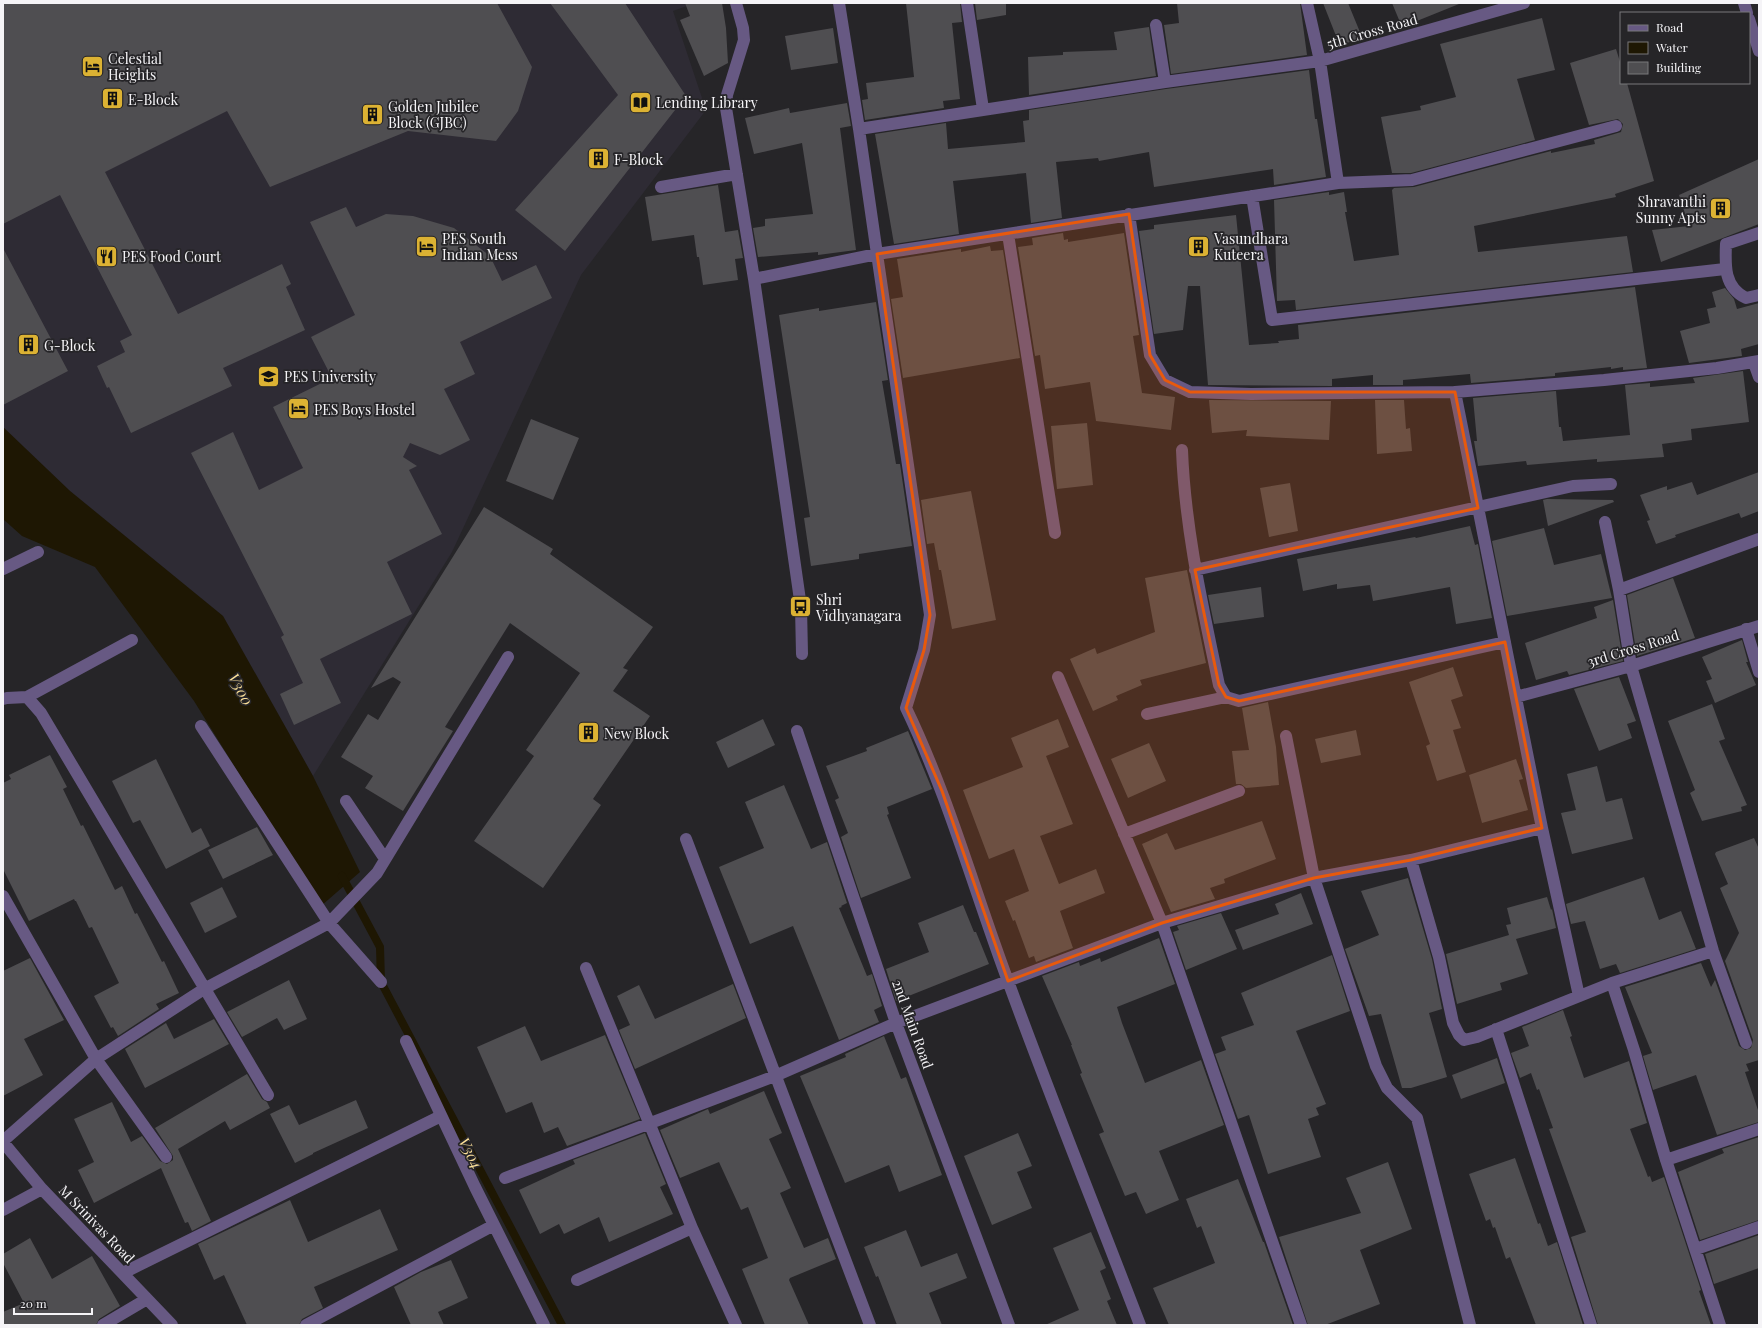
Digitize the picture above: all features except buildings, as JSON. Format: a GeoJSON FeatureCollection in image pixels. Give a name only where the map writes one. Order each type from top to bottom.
{"type":"FeatureCollection","features":[{"type":"Feature","properties":{"kind":"street"},"geometry":{"type":"LineString","coordinates":[[736,3],[743,28],[744,40],[727,95],[726,108],[754,279],[801,607],[802,654]]}},
{"type":"Feature","properties":{"kind":"street"},"geometry":{"type":"LineString","coordinates":[[838,3],[859,129],[930,615],[924,650],[906,708],[924,744],[942,791],[1008,981],[1140,1325]]}},
{"type":"Feature","properties":{"kind":"street"},"geometry":{"type":"LineString","coordinates":[[966,3],[983,109]]}},
{"type":"Feature","properties":{"kind":"street"},"geometry":{"type":"LineString","coordinates":[[1307,3],[1320,61],[1338,183]]}},
{"type":"Feature","properties":{"kind":"street","name":"5th Cross Road"},"geometry":{"type":"LineString","coordinates":[[859,129],[1165,82],[1320,61],[1524,3]]}},
{"type":"Feature","properties":{"kind":"street"},"geometry":{"type":"LineString","coordinates":[[1750,22],[1759,51]]}},
{"type":"Feature","properties":{"kind":"street"},"geometry":{"type":"LineString","coordinates":[[1156,25],[1165,82]]}},
{"type":"Feature","properties":{"kind":"street"},"geometry":{"type":"LineString","coordinates":[[754,279],[877,254],[1129,214],[1338,183],[1412,180],[1616,126]]}},
{"type":"Feature","properties":{"kind":"street"},"geometry":{"type":"LineString","coordinates":[[661,187],[737,174]]}},
{"type":"Feature","properties":{"kind":"street"},"geometry":{"type":"LineString","coordinates":[[1252,196],[1272,320],[1725,269]]}},
{"type":"Feature","properties":{"kind":"street"},"geometry":{"type":"LineString","coordinates":[[1129,214],[1150,354],[1165,380],[1190,392],[1251,394],[1455,392],[1604,380],[1717,368],[1757,362],[1759,377]]}},
{"type":"Feature","properties":{"kind":"street"},"geometry":{"type":"LineString","coordinates":[[1759,233],[1726,244],[1725,269],[1736,293],[1746,298],[1759,295]]}},
{"type":"Feature","properties":{"kind":"street"},"geometry":{"type":"LineString","coordinates":[[1008,234],[1055,533]]}},
{"type":"Feature","properties":{"kind":"street"},"geometry":{"type":"LineString","coordinates":[[1455,392],[1542,828],[1579,996]]}},
{"type":"Feature","properties":{"kind":"street"},"geometry":{"type":"LineString","coordinates":[[1182,450],[1183,483],[1196,570],[1220,685],[1226,696]]}},
{"type":"Feature","properties":{"kind":"street"},"geometry":{"type":"LineString","coordinates":[[1196,570],[1573,486],[1611,484]]}},
{"type":"Feature","properties":{"kind":"street"},"geometry":{"type":"LineString","coordinates":[[1604,522],[1619,590],[1631,666],[1713,951],[1746,1043]]}},
{"type":"Feature","properties":{"kind":"street"},"geometry":{"type":"LineString","coordinates":[[1619,590],[1759,539]]}},
{"type":"Feature","properties":{"kind":"street"},"geometry":{"type":"LineString","coordinates":[[3,569],[38,552]]}},
{"type":"Feature","properties":{"kind":"street","name":"3rd Cross Road"},"geometry":{"type":"LineString","coordinates":[[1516,696],[1631,666],[1759,626]]}},
{"type":"Feature","properties":{"kind":"street"},"geometry":{"type":"LineString","coordinates":[[1746,629],[1759,672]]}},
{"type":"Feature","properties":{"kind":"street"},"geometry":{"type":"LineString","coordinates":[[3,699],[27,697],[132,640]]}},
{"type":"Feature","properties":{"kind":"street"},"geometry":{"type":"LineString","coordinates":[[1147,714],[1226,696],[1239,701],[1505,642]]}},
{"type":"Feature","properties":{"kind":"street"},"geometry":{"type":"LineString","coordinates":[[3,1141],[96,1059],[204,989],[329,923],[377,873],[508,657]]}},
{"type":"Feature","properties":{"kind":"street"},"geometry":{"type":"LineString","coordinates":[[1058,676],[1162,923],[1301,1325]]}},
{"type":"Feature","properties":{"kind":"street"},"geometry":{"type":"LineString","coordinates":[[27,697],[41,713],[268,1095]]}},
{"type":"Feature","properties":{"kind":"street"},"geometry":{"type":"LineString","coordinates":[[201,726],[329,923],[381,982]]}},
{"type":"Feature","properties":{"kind":"street","name":"2nd Main Road"},"geometry":{"type":"LineString","coordinates":[[797,730],[896,1023],[1009,1325]]}},
{"type":"Feature","properties":{"kind":"street"},"geometry":{"type":"LineString","coordinates":[[1286,736],[1314,878],[1376,1066],[1387,1088],[1417,1118],[1470,1325]]}},
{"type":"Feature","properties":{"kind":"street"},"geometry":{"type":"LineString","coordinates":[[1124,834],[1239,791]]}},
{"type":"Feature","properties":{"kind":"street"},"geometry":{"type":"LineString","coordinates":[[346,801],[385,859]]}},
{"type":"Feature","properties":{"kind":"street"},"geometry":{"type":"LineString","coordinates":[[505,1178],[775,1076],[896,1023],[1162,923],[1314,878],[1411,860],[1542,828]]}},
{"type":"Feature","properties":{"kind":"street"},"geometry":{"type":"LineString","coordinates":[[686,839],[870,1325]]}},
{"type":"Feature","properties":{"kind":"street"},"geometry":{"type":"LineString","coordinates":[[1411,860],[1439,957],[1454,1023],[1458,1035],[1464,1040],[1477,1037],[1612,983],[1713,951]]}},
{"type":"Feature","properties":{"kind":"street"},"geometry":{"type":"LineString","coordinates":[[3,896],[96,1059],[166,1157]]}},
{"type":"Feature","properties":{"kind":"street"},"geometry":{"type":"LineString","coordinates":[[586,968],[651,1123],[692,1228],[736,1325]]}},
{"type":"Feature","properties":{"kind":"street"},"geometry":{"type":"LineString","coordinates":[[1612,983],[1666,1160],[1720,1325]]}},
{"type":"Feature","properties":{"kind":"street"},"geometry":{"type":"LineString","coordinates":[[1496,1029],[1591,1325]]}},
{"type":"Feature","properties":{"kind":"street"},"geometry":{"type":"LineString","coordinates":[[406,1041],[494,1225],[544,1325]]}},
{"type":"Feature","properties":{"kind":"street"},"geometry":{"type":"LineString","coordinates":[[123,1273],[442,1116]]}},
{"type":"Feature","properties":{"kind":"street"},"geometry":{"type":"LineString","coordinates":[[1666,1160],[1759,1129]]}},
{"type":"Feature","properties":{"kind":"street","name":"M Srinivas Road"},"geometry":{"type":"LineString","coordinates":[[3,1141],[42,1189],[172,1325]]}},
{"type":"Feature","properties":{"kind":"street"},"geometry":{"type":"LineString","coordinates":[[3,1210],[42,1189]]}},
{"type":"Feature","properties":{"kind":"street"},"geometry":{"type":"LineString","coordinates":[[306,1325],[494,1225]]}},
{"type":"Feature","properties":{"kind":"street"},"geometry":{"type":"LineString","coordinates":[[1696,1249],[1759,1227]]}},
{"type":"Feature","properties":{"kind":"street"},"geometry":{"type":"LineString","coordinates":[[577,1280],[692,1228]]}},
{"type":"Feature","properties":{"kind":"street"},"geometry":{"type":"LineString","coordinates":[[103,1325],[147,1299]]}},
{"type":"Feature","properties":{"kind":"highlighted area"},"geometry":{"type":"Polygon","coordinates":[[[1129,214],[1150,355],[1165,380],[1190,392],[1455,392],[1478,508],[1195,570],[1219,685],[1226,697],[1239,701],[1505,642],[1542,828],[1411,860],[1314,878],[1162,923],[1008,981],[942,791],[906,708],[924,650],[930,615],[877,254],[1129,214]]]}},
{"type":"Feature","properties":{"kind":"shaded area","name":"PES University"},"geometry":{"type":"Polygon","coordinates":[[[3,3],[695,3],[673,11],[706,110],[581,275],[452,552],[313,776],[223,616],[70,491],[3,427],[3,3]]]}},
{"type":"Feature","properties":{"kind":"water","name":"V300"},"geometry":{"type":"Polygon","coordinates":[[[3,427],[70,491],[223,616],[313,776],[360,872],[321,906],[194,701],[95,567],[22,536],[3,519],[3,427]]]}},
{"type":"Feature","properties":{"kind":"waterway","name":"V304"},"geometry":{"type":"LineString","coordinates":[[342,876],[380,947],[381,982],[562,1325]]}},
{"type":"Feature","properties":{"kind":"place","name":"Celestial Heights"},"geometry":{"type":"Point","coordinates":[92,66]}},
{"type":"Feature","properties":{"kind":"place","name":"E-Block"},"geometry":{"type":"Point","coordinates":[112,99]}},
{"type":"Feature","properties":{"kind":"place","name":"Lending Library"},"geometry":{"type":"Point","coordinates":[640,102]}},
{"type":"Feature","properties":{"kind":"place","name":"Golden Jubilee Block (GJBC)"},"geometry":{"type":"Point","coordinates":[372,114]}},
{"type":"Feature","properties":{"kind":"place","name":"F-Block"},"geometry":{"type":"Point","coordinates":[599,159]}},
{"type":"Feature","properties":{"kind":"place","name":"Shravanthi Sunny Apts"},"geometry":{"type":"Point","coordinates":[1721,209]}},
{"type":"Feature","properties":{"kind":"place","name":"PES South Indian Mess"},"geometry":{"type":"Point","coordinates":[426,246]}},
{"type":"Feature","properties":{"kind":"place","name":"Vasundhara Kuteera"},"geometry":{"type":"Point","coordinates":[1198,246]}},
{"type":"Feature","properties":{"kind":"place","name":"PES Food Court"},"geometry":{"type":"Point","coordinates":[106,256]}},
{"type":"Feature","properties":{"kind":"place","name":"G-Block"},"geometry":{"type":"Point","coordinates":[29,345]}},
{"type":"Feature","properties":{"kind":"place","name":"PES University"},"geometry":{"type":"Point","coordinates":[268,376]}},
{"type":"Feature","properties":{"kind":"place","name":"PES Boys Hostel"},"geometry":{"type":"Point","coordinates":[298,409]}},
{"type":"Feature","properties":{"kind":"place","name":"Shri Vidhyanagara"},"geometry":{"type":"Point","coordinates":[801,607]}},
{"type":"Feature","properties":{"kind":"place","name":"New Block"},"geometry":{"type":"Point","coordinates":[588,733]}}]}
